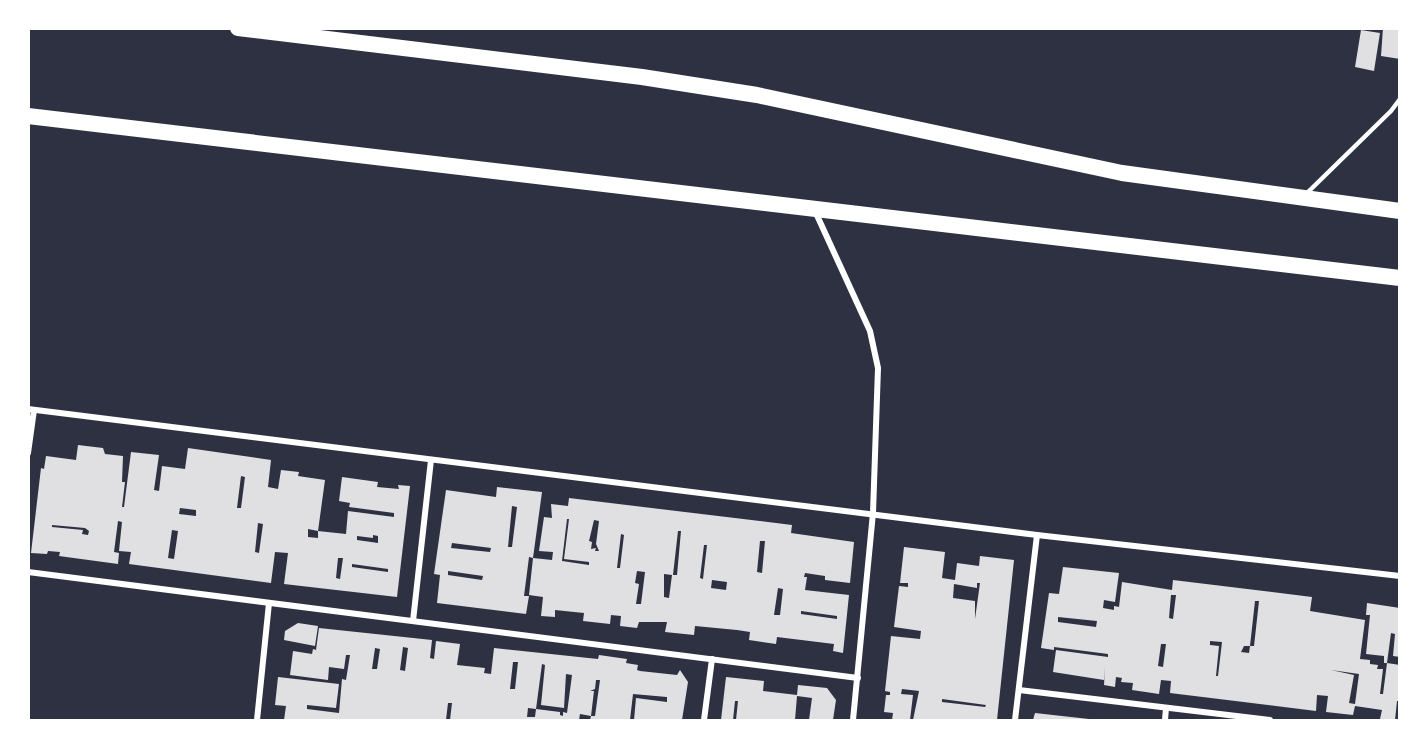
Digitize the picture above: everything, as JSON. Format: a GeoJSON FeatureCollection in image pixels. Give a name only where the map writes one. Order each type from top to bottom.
{"type":"FeatureCollection","features":[{"type":"Feature","properties":{"kind":"highway"},"geometry":{"type":"LineString","coordinates":[[238,28],[665,80],[757,95],[1122,173],[1400,211]]}},
{"type":"Feature","properties":{"kind":"highway"},"geometry":{"type":"LineString","coordinates":[[28,116],[1400,278]]}},
{"type":"Feature","properties":{"kind":"street"},"geometry":{"type":"LineString","coordinates":[[813,208],[870,331],[878,368],[873,513],[853,720]]}},
{"type":"Feature","properties":{"kind":"street"},"geometry":{"type":"LineString","coordinates":[[28,453],[31,410],[1037,535],[1400,576]]}},
{"type":"Feature","properties":{"kind":"street"},"geometry":{"type":"LineString","coordinates":[[413,621],[431,460]]}},
{"type":"Feature","properties":{"kind":"street"},"geometry":{"type":"LineString","coordinates":[[1015,720],[1037,535]]}},
{"type":"Feature","properties":{"kind":"street"},"geometry":{"type":"LineString","coordinates":[[28,572],[858,678]]}},
{"type":"Feature","properties":{"kind":"street"},"geometry":{"type":"LineString","coordinates":[[257,720],[269,603]]}},
{"type":"Feature","properties":{"kind":"street"},"geometry":{"type":"LineString","coordinates":[[704,720],[712,659]]}},
{"type":"Feature","properties":{"kind":"street"},"geometry":{"type":"LineString","coordinates":[[1019,690],[1270,720]]}},
{"type":"Feature","properties":{"kind":"street"},"geometry":{"type":"LineString","coordinates":[[1164,720],[1166,708]]}},
{"type":"Feature","properties":{"kind":"lane"},"geometry":{"type":"LineString","coordinates":[[1301,198],[1391,111],[1400,99]]}},
{"type":"Feature","properties":{"kind":"building"},"geometry":{"type":"Polygon","coordinates":[[[1383,28],[1400,28],[1400,59],[1381,56],[1383,28]]]}},
{"type":"Feature","properties":{"kind":"building"},"geometry":{"type":"Polygon","coordinates":[[[1361,30],[1380,33],[1374,71],[1355,67],[1361,30]]]}},
{"type":"Feature","properties":{"kind":"building"},"geometry":{"type":"Polygon","coordinates":[[[78,445],[103,448],[105,454],[123,456],[122,482],[125,482],[122,507],[124,507],[131,452],[159,455],[154,490],[159,491],[162,466],[185,469],[188,448],[271,460],[268,487],[278,489],[281,470],[299,472],[298,476],[325,480],[318,531],[346,534],[348,511],[394,517],[394,513],[349,507],[350,503],[339,501],[342,477],[378,482],[377,487],[399,489],[398,485],[410,486],[397,597],[284,584],[288,553],[275,552],[271,583],[129,564],[131,552],[119,551],[122,522],[118,521],[114,552],[119,553],[118,564],[59,556],[60,552],[31,553],[41,468],[44,469],[46,456],[76,460],[78,445]],[[241,476],[237,508],[241,508],[245,477],[241,476]],[[180,508],[179,514],[196,516],[196,510],[180,508]],[[258,523],[255,552],[259,553],[263,524],[258,523]],[[52,525],[52,527],[83,530],[82,534],[88,535],[89,531],[85,528],[52,525]],[[308,529],[308,537],[318,538],[318,531],[308,529]],[[172,530],[168,558],[174,559],[178,531],[172,530]],[[373,535],[373,538],[357,536],[357,540],[378,543],[378,536],[373,535]],[[338,558],[336,578],[340,579],[343,558],[338,558]],[[352,564],[352,567],[388,572],[388,569],[352,564]]]}},
{"type":"Feature","properties":{"kind":"building"},"geometry":{"type":"Polygon","coordinates":[[[497,487],[542,492],[533,558],[529,557],[524,596],[529,596],[526,614],[437,603],[440,575],[434,574],[446,490],[496,497],[497,487]],[[512,506],[508,547],[512,547],[517,507],[512,506]],[[452,543],[451,548],[490,552],[491,548],[452,543]],[[448,571],[448,575],[482,580],[483,576],[448,571]]]}},
{"type":"Feature","properties":{"kind":"building"},"geometry":{"type":"Polygon","coordinates":[[[569,498],[792,525],[791,533],[854,542],[850,583],[825,580],[825,576],[805,573],[804,577],[807,577],[805,590],[849,595],[843,653],[833,651],[834,644],[777,637],[776,644],[749,640],[750,632],[737,630],[695,626],[694,635],[665,632],[667,622],[639,622],[637,628],[620,626],[621,616],[611,615],[610,624],[583,621],[584,613],[555,610],[555,617],[541,616],[543,597],[529,595],[533,558],[552,560],[553,552],[539,551],[544,517],[552,518],[551,504],[568,506],[569,498]],[[567,519],[562,561],[589,565],[589,562],[564,559],[569,519],[567,519]],[[594,520],[589,541],[592,542],[591,549],[596,548],[595,551],[599,551],[596,544],[599,521],[594,520]],[[678,531],[673,575],[677,575],[681,531],[678,531]],[[621,534],[617,568],[620,568],[624,535],[621,534]],[[760,541],[757,572],[762,573],[765,541],[760,541]],[[704,545],[700,578],[703,579],[707,545],[704,545]],[[637,571],[635,583],[639,584],[636,604],[641,604],[645,572],[637,571]],[[664,574],[664,597],[669,598],[672,575],[664,574]],[[712,580],[711,588],[726,590],[727,582],[712,580]],[[778,588],[774,615],[780,615],[783,589],[778,588]],[[801,611],[801,614],[837,619],[837,616],[801,611]]]}},
{"type":"Feature","properties":{"kind":"building"},"geometry":{"type":"Polygon","coordinates":[[[904,547],[945,552],[942,578],[955,580],[957,563],[979,566],[980,556],[1014,560],[997,720],[913,720],[919,691],[902,689],[901,694],[913,695],[910,720],[892,720],[893,713],[884,712],[886,695],[890,695],[890,692],[885,691],[891,636],[920,639],[921,631],[894,627],[899,586],[908,587],[908,583],[900,583],[904,547]],[[977,583],[977,588],[954,584],[953,598],[975,601],[975,619],[980,583],[977,583]],[[942,699],[942,702],[985,707],[986,705],[942,699]]]}},
{"type":"Feature","properties":{"kind":"building"},"geometry":{"type":"Polygon","coordinates":[[[1063,567],[1119,573],[1115,602],[1104,600],[1103,608],[1114,610],[1114,606],[1119,607],[1122,582],[1172,590],[1173,580],[1312,597],[1310,611],[1365,620],[1360,659],[1370,660],[1370,664],[1378,665],[1377,669],[1383,669],[1380,694],[1383,694],[1387,663],[1400,665],[1400,701],[1397,701],[1395,720],[1380,719],[1382,710],[1355,706],[1353,715],[1326,712],[1328,696],[1317,695],[1316,711],[1170,693],[1171,681],[1161,680],[1159,694],[1132,690],[1133,683],[1121,682],[1122,678],[1116,677],[1115,687],[1104,685],[1105,667],[1104,680],[1053,672],[1056,650],[1108,657],[1108,654],[1054,647],[1054,650],[1041,648],[1049,593],[1059,594],[1063,567]],[[1171,595],[1169,618],[1173,619],[1176,595],[1171,595]],[[1255,601],[1250,646],[1254,646],[1259,601],[1255,601]],[[1058,617],[1058,622],[1096,627],[1097,621],[1058,617]],[[1210,641],[1210,645],[1219,646],[1216,676],[1218,676],[1222,642],[1210,641]],[[1161,644],[1158,666],[1163,667],[1166,644],[1161,644]],[[1244,646],[1241,652],[1249,653],[1250,646],[1244,646]],[[1331,670],[1354,675],[1349,703],[1355,704],[1359,674],[1331,670]]]}},
{"type":"Feature","properties":{"kind":"building"},"geometry":{"type":"Polygon","coordinates":[[[1367,603],[1400,608],[1400,657],[1393,656],[1395,634],[1391,633],[1387,663],[1384,663],[1384,656],[1366,654],[1370,615],[1366,615],[1367,603]]]}},
{"type":"Feature","properties":{"kind":"building"},"geometry":{"type":"Polygon","coordinates":[[[298,623],[318,626],[315,646],[284,640],[285,631],[298,623]]]}},
{"type":"Feature","properties":{"kind":"building"},"geometry":{"type":"Polygon","coordinates":[[[319,628],[432,640],[430,658],[434,659],[436,641],[460,644],[457,665],[485,668],[484,673],[491,674],[494,648],[598,659],[599,655],[627,659],[626,663],[638,665],[637,670],[640,671],[677,675],[680,670],[688,682],[682,720],[634,720],[636,698],[667,702],[667,697],[633,694],[630,720],[590,720],[591,716],[580,714],[579,720],[450,720],[452,703],[448,703],[446,720],[284,720],[286,706],[275,705],[278,677],[339,684],[336,708],[307,705],[307,709],[339,713],[342,679],[346,680],[350,655],[346,655],[344,669],[329,667],[328,680],[290,675],[293,651],[312,654],[313,649],[316,650],[319,628]],[[403,647],[400,670],[405,671],[408,648],[403,647]],[[375,648],[372,669],[377,669],[380,649],[375,648]],[[513,662],[510,689],[515,689],[518,662],[513,662]],[[542,664],[536,709],[560,712],[563,716],[563,712],[567,713],[572,675],[566,674],[564,708],[541,705],[545,665],[542,664]],[[596,680],[595,689],[590,691],[594,691],[591,716],[595,716],[600,680],[596,680]],[[528,708],[527,717],[535,717],[536,709],[528,708]]]}},
{"type":"Feature","properties":{"kind":"building"},"geometry":{"type":"Polygon","coordinates":[[[726,677],[764,681],[763,691],[797,695],[798,685],[827,688],[836,700],[833,720],[809,720],[812,698],[797,696],[795,720],[736,720],[738,701],[735,701],[733,720],[721,720],[726,677]]]}},
{"type":"Feature","properties":{"kind":"building"},"geometry":{"type":"Polygon","coordinates":[[[1035,713],[1089,719],[1033,720],[1035,713]]]}}]}
